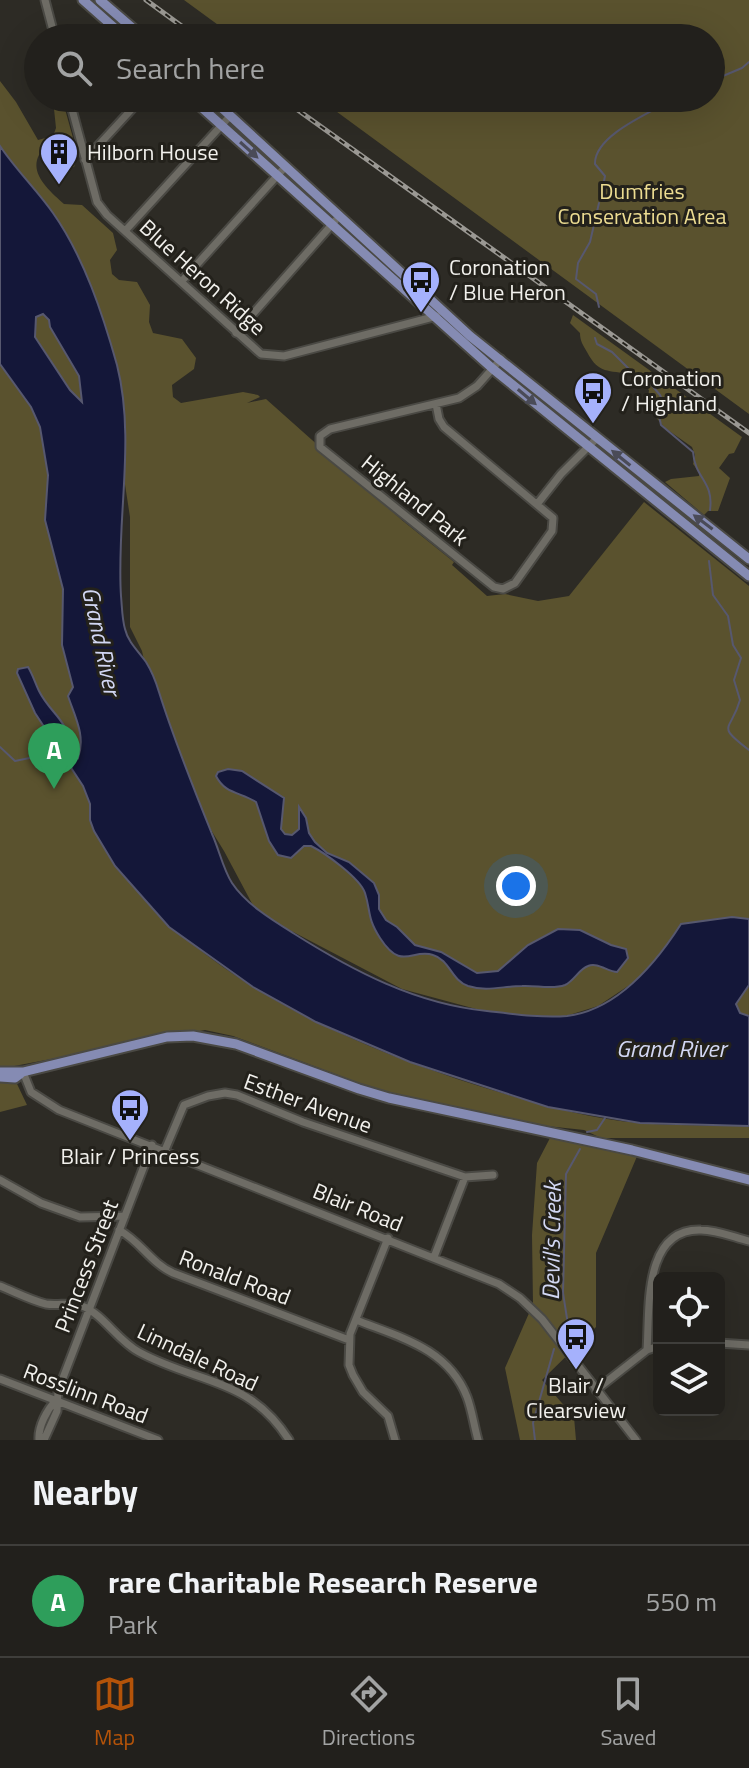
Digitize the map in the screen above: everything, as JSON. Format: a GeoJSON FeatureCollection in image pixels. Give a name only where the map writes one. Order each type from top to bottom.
{"type":"FeatureCollection","features":[{"type":"Feature","properties":{"kind":"main road"},"geometry":{"type":"LineString","coordinates":[[83,0],[101,6],[125,24]]}},
{"type":"Feature","properties":{"kind":"main road"},"geometry":{"type":"LineString","coordinates":[[101,6],[115,24]]}},
{"type":"Feature","properties":{"kind":"main road"},"geometry":{"type":"LineString","coordinates":[[207,112],[493,369],[749,576]]}},
{"type":"Feature","properties":{"kind":"main road"},"geometry":{"type":"LineString","coordinates":[[226,112],[443,310],[749,559]]}},
{"type":"Feature","properties":{"kind":"main road"},"geometry":{"type":"LineString","coordinates":[[370,259],[378,249]]}},
{"type":"Feature","properties":{"kind":"main road"},"geometry":{"type":"LineString","coordinates":[[674,516],[682,506]]}},
{"type":"Feature","properties":{"kind":"main road"},"geometry":{"type":"LineString","coordinates":[[0,1075],[15,1078],[23,1072],[167,1037],[193,1036],[236,1044],[389,1098],[632,1150],[749,1180]]}},
{"type":"Feature","properties":{"kind":"street"},"geometry":{"type":"LineString","coordinates":[[45,0],[51,24]]}},
{"type":"Feature","properties":{"kind":"street","name":"Blue Heron Ridge"},"geometry":{"type":"LineString","coordinates":[[73,112],[97,202],[261,354],[284,356],[434,318],[443,310]]}},
{"type":"Feature","properties":{"kind":"street"},"geometry":{"type":"LineString","coordinates":[[85,160],[129,112]]}},
{"type":"Feature","properties":{"kind":"street"},"geometry":{"type":"LineString","coordinates":[[125,231],[230,116]]}},
{"type":"Feature","properties":{"kind":"street"},"geometry":{"type":"LineString","coordinates":[[182,281],[286,166]]}},
{"type":"Feature","properties":{"kind":"street"},"geometry":{"type":"LineString","coordinates":[[236,333],[341,216]]}},
{"type":"Feature","properties":{"kind":"street","name":"Highland Park"},"geometry":{"type":"LineString","coordinates":[[501,359],[469,393],[330,429],[320,436],[320,447],[494,587],[503,589],[515,583],[552,531],[553,518],[538,503]]}},
{"type":"Feature","properties":{"kind":"street"},"geometry":{"type":"LineString","coordinates":[[436,404],[444,427],[538,503],[561,474],[597,438]]}},
{"type":"Feature","properties":{"kind":"street","name":"Blair Road"},"geometry":{"type":"LineString","coordinates":[[23,1072],[31,1092],[49,1105],[388,1238],[488,1279],[520,1298],[542,1319],[636,1440]]}},
{"type":"Feature","properties":{"kind":"street","name":"Esther Avenue"},"geometry":{"type":"LineString","coordinates":[[165,1150],[184,1105],[225,1093],[250,1098],[303,1122],[465,1177],[493,1175]]}},
{"type":"Feature","properties":{"kind":"street","name":"Princess Street"},"geometry":{"type":"LineString","coordinates":[[42,1440],[57,1411],[56,1400],[152,1145]]}},
{"type":"Feature","properties":{"kind":"street"},"geometry":{"type":"LineString","coordinates":[[434,1257],[465,1177]]}},
{"type":"Feature","properties":{"kind":"street"},"geometry":{"type":"LineString","coordinates":[[0,1180],[41,1203],[80,1217],[125,1216]]}},
{"type":"Feature","properties":{"kind":"street","name":"Ronald Road"},"geometry":{"type":"LineString","coordinates":[[119,1230],[131,1237],[157,1264],[173,1273],[349,1340]]}},
{"type":"Feature","properties":{"kind":"street"},"geometry":{"type":"LineString","coordinates":[[647,1350],[653,1271],[661,1250],[668,1242],[681,1234],[703,1230],[749,1241]]}},
{"type":"Feature","properties":{"kind":"street"},"geometry":{"type":"LineString","coordinates":[[388,1238],[349,1340],[349,1365],[363,1392],[388,1416],[395,1440]]}},
{"type":"Feature","properties":{"kind":"street"},"geometry":{"type":"LineString","coordinates":[[0,1286],[46,1304],[81,1305],[89,1310]]}},
{"type":"Feature","properties":{"kind":"street","name":"Linndale Road"},"geometry":{"type":"LineString","coordinates":[[89,1310],[122,1341],[141,1353],[249,1396],[273,1418],[289,1440]]}},
{"type":"Feature","properties":{"kind":"street"},"geometry":{"type":"LineString","coordinates":[[356,1320],[424,1347],[444,1362],[467,1397],[478,1440]]}},
{"type":"Feature","properties":{"kind":"street"},"geometry":{"type":"LineString","coordinates":[[649,1327],[653,1329]]}},
{"type":"Feature","properties":{"kind":"street"},"geometry":{"type":"LineString","coordinates":[[725,1343],[749,1345]]}},
{"type":"Feature","properties":{"kind":"street"},"geometry":{"type":"LineString","coordinates":[[596,1390],[653,1348]]}},
{"type":"Feature","properties":{"kind":"street","name":"Rosslinn Road"},"geometry":{"type":"LineString","coordinates":[[0,1379],[158,1440]]}},
{"type":"Feature","properties":{"kind":"green space","name":"Dumfries Conservation Area"},"geometry":{"type":"Polygon","coordinates":[[[184,0],[749,0],[749,414],[337,112],[725,112],[725,24],[217,24],[184,0]]]}},
{"type":"Feature","properties":{"kind":"green space"},"geometry":{"type":"Polygon","coordinates":[[[0,81],[38,140],[53,136],[56,128],[54,112],[66,112],[78,156],[74,167],[67,168],[49,153],[39,155],[39,175],[47,188],[64,204],[82,205],[113,233],[117,250],[110,260],[112,274],[119,280],[137,282],[150,305],[149,322],[153,333],[182,339],[196,358],[194,369],[172,385],[173,397],[181,403],[243,392],[260,397],[247,403],[266,399],[403,521],[454,562],[452,565],[487,596],[505,594],[538,601],[569,596],[644,502],[749,586],[749,919],[732,917],[598,1006],[566,1016],[513,1019],[402,989],[257,913],[224,851],[166,757],[142,651],[130,627],[130,517],[120,452],[125,442],[125,421],[118,369],[86,279],[0,146],[0,81]]]}},
{"type":"Feature","properties":{"kind":"green space"},"geometry":{"type":"Polygon","coordinates":[[[42,314],[49,320],[79,377],[82,403],[35,336],[36,317],[42,314]]]}},
{"type":"Feature","properties":{"kind":"green space"},"geometry":{"type":"Polygon","coordinates":[[[573,315],[742,437],[734,453],[729,454],[719,468],[730,478],[718,511],[708,511],[704,515],[665,482],[699,476],[693,464],[695,455],[692,447],[665,428],[647,407],[647,388],[631,375],[600,368],[591,359],[580,333],[570,323],[573,315]]]}},
{"type":"Feature","properties":{"kind":"green space"},"geometry":{"type":"Polygon","coordinates":[[[0,364],[31,407],[40,427],[48,475],[46,501],[63,603],[138,892],[173,927],[252,986],[295,1011],[386,1053],[479,1086],[578,1113],[639,1123],[749,1126],[749,1138],[601,1138],[584,1130],[537,1125],[378,1090],[233,1036],[205,1030],[9,1067],[27,1105],[0,1112],[0,364]]]}},
{"type":"Feature","properties":{"kind":"green space"},"geometry":{"type":"Polygon","coordinates":[[[749,985],[749,1016],[740,1013],[736,1004],[749,985]]]}},
{"type":"Feature","properties":{"kind":"green space"},"geometry":{"type":"Polygon","coordinates":[[[550,1138],[638,1154],[596,1253],[596,1327],[542,1380],[574,1417],[576,1440],[520,1440],[505,1368],[533,1304],[532,1235],[537,1163],[550,1138]]]}},
{"type":"Feature","properties":{"kind":"water","name":"Grand River"},"geometry":{"type":"Polygon","coordinates":[[[0,146],[64,230],[83,267],[105,326],[117,365],[125,422],[120,567],[124,625],[128,638],[153,676],[214,840],[238,891],[285,928],[386,984],[461,1007],[537,1016],[567,1016],[585,1012],[618,995],[647,969],[681,924],[732,917],[749,919],[749,985],[736,1004],[740,1013],[749,1016],[749,1126],[640,1123],[548,1107],[410,1062],[316,1022],[253,987],[169,927],[115,866],[94,831],[90,804],[83,786],[35,713],[17,673],[18,669],[28,667],[39,691],[63,724],[69,749],[78,758],[80,734],[68,696],[73,687],[62,645],[63,589],[45,520],[48,475],[40,427],[31,407],[0,364],[0,146]],[[43,314],[36,317],[35,337],[70,390],[82,402],[79,376],[50,327],[49,320],[43,314]]]}},
{"type":"Feature","properties":{"kind":"water"},"geometry":{"type":"Polygon","coordinates":[[[228,769],[242,771],[284,798],[281,829],[285,834],[292,835],[299,829],[299,807],[315,842],[327,853],[349,862],[374,883],[379,895],[379,909],[386,920],[415,945],[441,952],[477,973],[498,971],[528,945],[558,929],[580,930],[626,949],[628,958],[617,972],[588,966],[560,986],[482,989],[462,983],[443,961],[433,955],[407,957],[395,954],[376,931],[365,893],[356,880],[311,846],[304,846],[291,858],[278,855],[269,841],[256,802],[228,790],[216,776],[218,772],[228,769]]]}},
{"type":"Feature","properties":{"kind":"waterway"},"geometry":{"type":"LineString","coordinates":[[725,75],[749,62]]}},
{"type":"Feature","properties":{"kind":"waterway"},"geometry":{"type":"LineString","coordinates":[[604,181],[605,176],[595,164],[597,153],[614,134],[650,112]]}},
{"type":"Feature","properties":{"kind":"waterway"},"geometry":{"type":"LineString","coordinates":[[599,203],[590,242],[578,263],[576,279],[596,294],[599,307]]}},
{"type":"Feature","properties":{"kind":"waterway"},"geometry":{"type":"LineString","coordinates":[[595,338],[597,344],[612,352],[634,374],[644,376],[660,395],[664,404],[659,416],[661,425],[693,452],[694,461],[709,492],[710,510]]}},
{"type":"Feature","properties":{"kind":"waterway"},"geometry":{"type":"LineString","coordinates":[[709,561],[713,595],[728,616],[733,645],[741,658],[734,680],[740,700],[728,727],[732,736],[749,750]]}},
{"type":"Feature","properties":{"kind":"waterway"},"geometry":{"type":"LineString","coordinates":[[0,747],[15,761],[49,754],[58,747]]}},
{"type":"Feature","properties":{"kind":"waterway","name":"Devil's Creek"},"geometry":{"type":"LineString","coordinates":[[587,1132],[597,1130],[605,1118]]}},
{"type":"Feature","properties":{"kind":"waterway","name":"Devil's Creek"},"geometry":{"type":"LineString","coordinates":[[566,1336],[569,1331],[563,1293],[566,1174],[580,1149]]}},
{"type":"Feature","properties":{"kind":"waterway","name":"Devil's Creek"},"geometry":{"type":"LineString","coordinates":[[535,1440],[533,1423],[554,1349]]}},
{"type":"Feature","properties":{"kind":"railway"},"geometry":{"type":"LineString","coordinates":[[146,0],[179,24]]}},
{"type":"Feature","properties":{"kind":"railway"},"geometry":{"type":"LineString","coordinates":[[301,112],[749,433]]}},
{"type":"Feature","properties":{"kind":"place","name":"Hilborn House"},"geometry":{"type":"Point","coordinates":[59,186]}},
{"type":"Feature","properties":{"kind":"place","name":"Coronation / Blue Heron"},"geometry":{"type":"Point","coordinates":[421,314]}},
{"type":"Feature","properties":{"kind":"place","name":"Coronation / Highland"},"geometry":{"type":"Point","coordinates":[593,425]}},
{"type":"Feature","properties":{"kind":"place","name":"rare Charitable Research Reserve"},"geometry":{"type":"Point","coordinates":[54,789]}},
{"type":"Feature","properties":{"kind":"place","name":"Blair / Princess"},"geometry":{"type":"Point","coordinates":[130,1142]}},
{"type":"Feature","properties":{"kind":"place","name":"Blair / Clearsview"},"geometry":{"type":"Point","coordinates":[576,1371]}}]}
